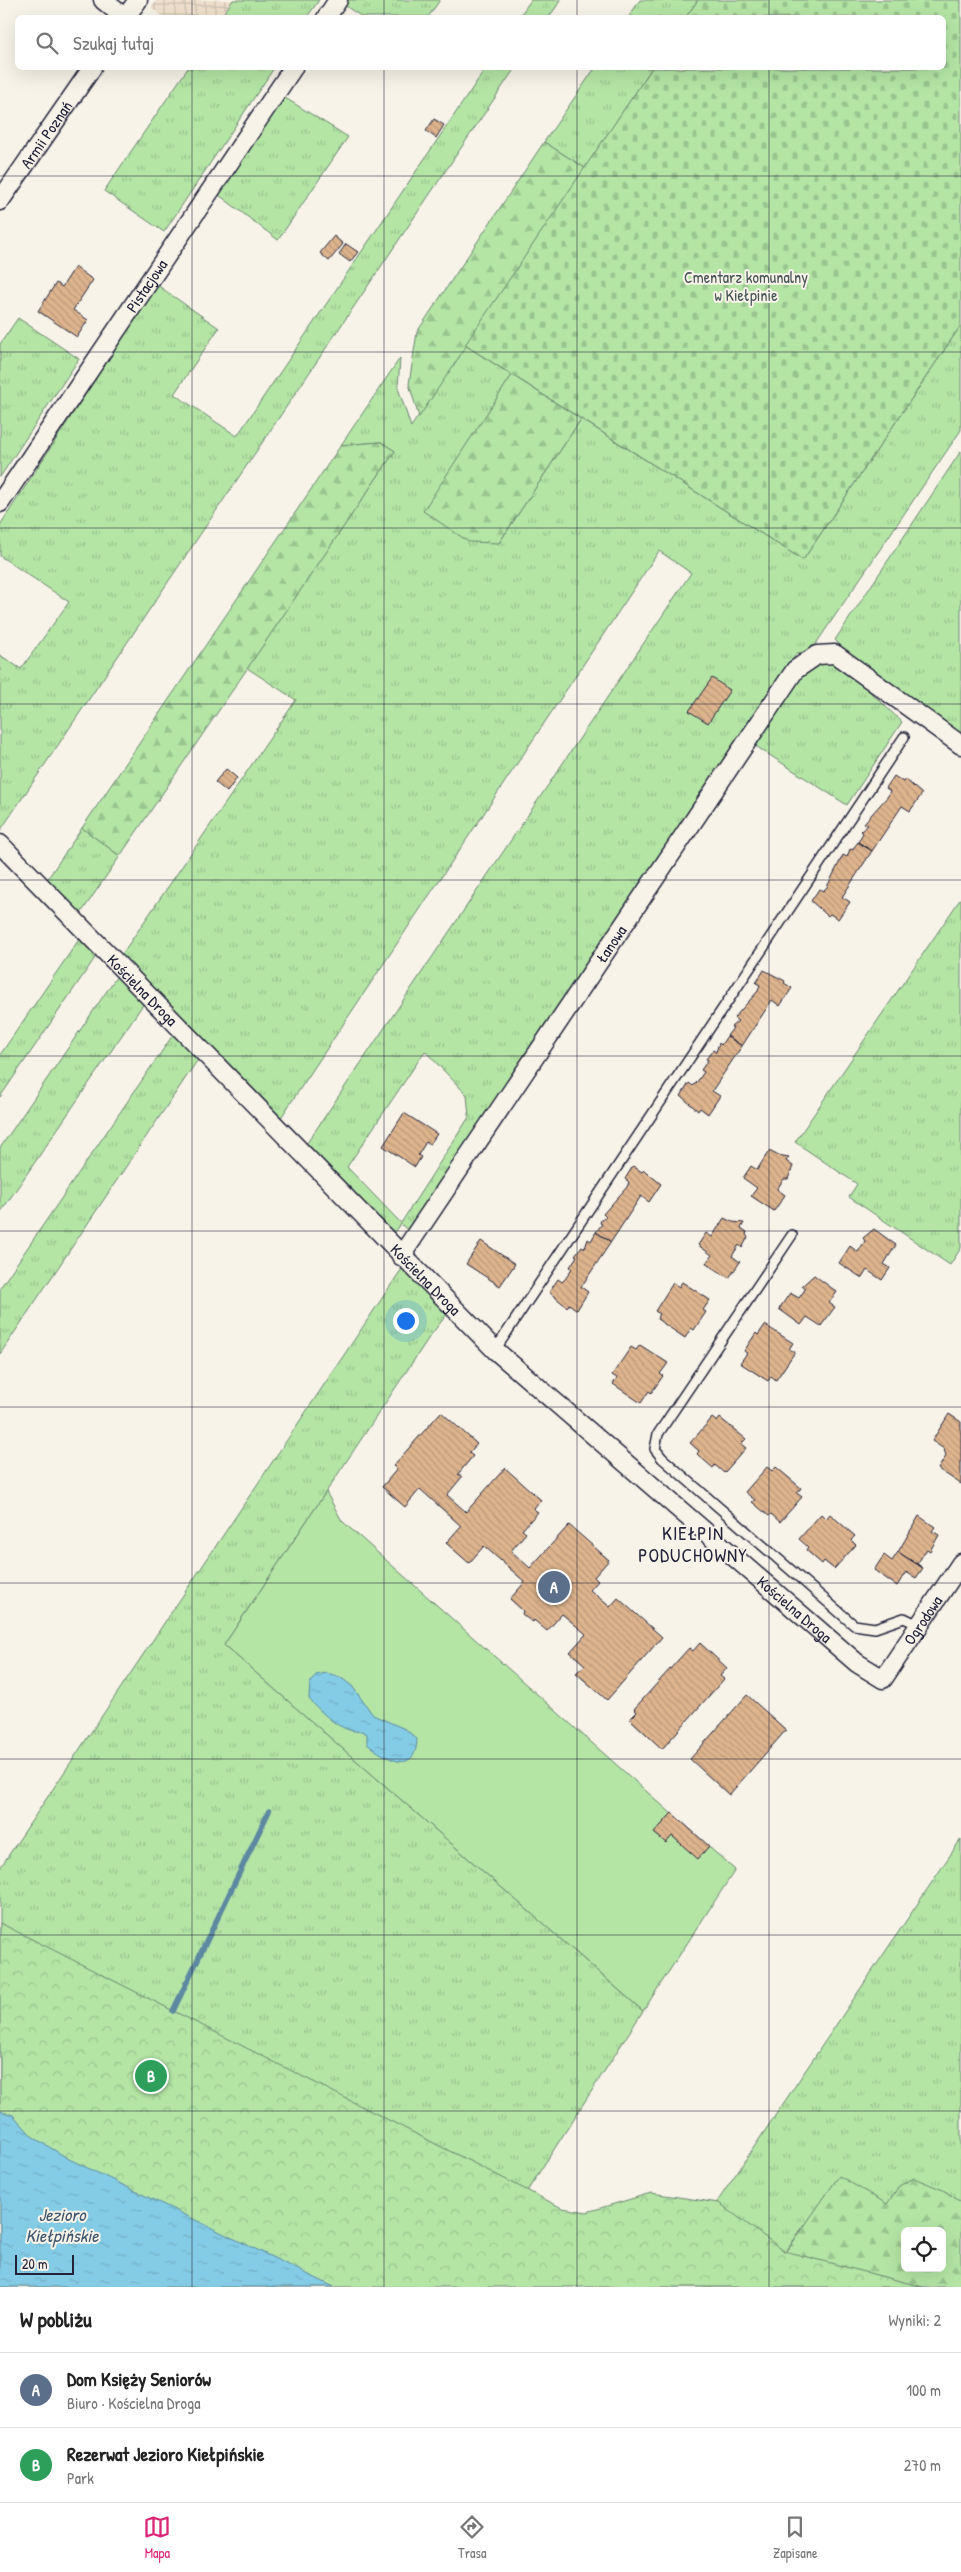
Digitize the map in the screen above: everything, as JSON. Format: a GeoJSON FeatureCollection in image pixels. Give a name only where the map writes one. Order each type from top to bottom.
{"type":"FeatureCollection","features":[{"type":"Feature","properties":{"kind":"street"},"geometry":{"type":"LineString","coordinates":[[103,0],[121,15]]}},
{"type":"Feature","properties":{"kind":"street"},"geometry":{"type":"LineString","coordinates":[[127,15],[138,0]]}},
{"type":"Feature","properties":{"kind":"street"},"geometry":{"type":"LineString","coordinates":[[328,15],[338,0]]}},
{"type":"Feature","properties":{"kind":"street","name":"Armii Poznań"},"geometry":{"type":"LineString","coordinates":[[0,201],[91,70]]}},
{"type":"Feature","properties":{"kind":"street","name":"Pistacjowa"},"geometry":{"type":"LineString","coordinates":[[0,503],[291,70]]}},
{"type":"Feature","properties":{"kind":"street","name":"Łanowa"},"geometry":{"type":"LineString","coordinates":[[401,1256],[794,670],[817,655],[835,654],[961,745]]}},
{"type":"Feature","properties":{"kind":"street","name":"Kościelna Droga"},"geometry":{"type":"LineString","coordinates":[[0,844],[495,1350],[857,1663],[883,1679]]}},
{"type":"Feature","properties":{"kind":"street","name":"Ogrodowa"},"geometry":{"type":"LineString","coordinates":[[883,1679],[961,1563]]}},
{"type":"Feature","properties":{"kind":"lane"},"geometry":{"type":"LineString","coordinates":[[495,1350],[904,737]]}},
{"type":"Feature","properties":{"kind":"lane"},"geometry":{"type":"LineString","coordinates":[[792,1235],[658,1434],[655,1448],[662,1458],[854,1625],[874,1628],[904,1618],[919,1625]]}},
{"type":"Feature","properties":{"kind":"shaded area"},"geometry":{"type":"Polygon","coordinates":[[[157,0],[233,0],[222,15],[161,15],[151,8],[157,0]]]}},
{"type":"Feature","properties":{"kind":"green space"},"geometry":{"type":"Polygon","coordinates":[[[233,0],[319,0],[308,15],[222,15],[233,0]]]}},
{"type":"Feature","properties":{"kind":"green space"},"geometry":{"type":"Polygon","coordinates":[[[347,0],[440,0],[429,15],[359,15],[344,5],[347,0]]]}},
{"type":"Feature","properties":{"kind":"green space"},"geometry":{"type":"Polygon","coordinates":[[[531,0],[561,0],[550,15],[520,15],[531,0]]]}},
{"type":"Feature","properties":{"kind":"green space"},"geometry":{"type":"Polygon","coordinates":[[[640,0],[698,0],[687,15],[630,15],[640,0]]]}},
{"type":"Feature","properties":{"kind":"green space","name":"Cmentarz komunalny w Kiełpinie"},"geometry":{"type":"Polygon","coordinates":[[[698,0],[961,0],[961,325],[803,560],[465,345],[651,70],[946,70],[946,15],[687,15],[698,0]]]}},
{"type":"Feature","properties":{"kind":"green space"},"geometry":{"type":"Polygon","coordinates":[[[187,70],[273,70],[164,232],[104,191],[187,70]]]}},
{"type":"Feature","properties":{"kind":"green space"},"geometry":{"type":"Polygon","coordinates":[[[485,70],[514,70],[0,831],[0,655],[21,669],[69,602],[0,556],[0,525],[157,285],[219,328],[174,394],[237,436],[485,70]]]}},
{"type":"Feature","properties":{"kind":"green space"},"geometry":{"type":"Polygon","coordinates":[[[594,70],[651,70],[585,168],[544,142],[594,70]]]}},
{"type":"Feature","properties":{"kind":"green space"},"geometry":{"type":"Polygon","coordinates":[[[282,96],[348,137],[278,240],[219,195],[282,96]]]}},
{"type":"Feature","properties":{"kind":"green space"},"geometry":{"type":"Polygon","coordinates":[[[544,142],[585,168],[419,417],[409,384],[417,332],[544,142]]]}},
{"type":"Feature","properties":{"kind":"green space"},"geometry":{"type":"Polygon","coordinates":[[[18,318],[79,359],[0,477],[0,344],[18,318]]]}},
{"type":"Feature","properties":{"kind":"green space"},"geometry":{"type":"Polygon","coordinates":[[[961,325],[961,430],[811,651],[797,653],[408,1231],[401,1224],[392,1236],[305,1146],[691,573],[659,551],[280,1119],[120,957],[296,700],[247,668],[395,451],[381,442],[341,445],[400,358],[398,388],[411,427],[465,345],[512,375],[474,434],[499,543],[581,419],[803,560],[961,325]],[[425,1051],[347,1167],[401,1223],[469,1117],[467,1095],[425,1051]]]}},
{"type":"Feature","properties":{"kind":"green space"},"geometry":{"type":"Polygon","coordinates":[[[512,375],[581,419],[499,543],[469,542],[423,511],[512,375]]]}},
{"type":"Feature","properties":{"kind":"green space"},"geometry":{"type":"Polygon","coordinates":[[[381,442],[395,451],[120,856],[82,828],[341,445],[381,442]]]}},
{"type":"Feature","properties":{"kind":"green space"},"geometry":{"type":"Polygon","coordinates":[[[961,451],[961,736],[858,663],[835,640],[961,451]]]}},
{"type":"Feature","properties":{"kind":"green space"},"geometry":{"type":"Polygon","coordinates":[[[828,661],[866,688],[902,722],[847,805],[754,745],[807,668],[828,661]]]}},
{"type":"Feature","properties":{"kind":"green space"},"geometry":{"type":"Polygon","coordinates":[[[82,828],[120,856],[79,916],[46,881],[82,828]]]}},
{"type":"Feature","properties":{"kind":"green space"},"geometry":{"type":"Polygon","coordinates":[[[961,898],[961,1248],[950,1265],[849,1197],[857,1184],[795,1142],[961,898]]]}},
{"type":"Feature","properties":{"kind":"green space"},"geometry":{"type":"Polygon","coordinates":[[[80,938],[97,955],[0,1097],[0,1055],[80,938]]]}},
{"type":"Feature","properties":{"kind":"green space"},"geometry":{"type":"Polygon","coordinates":[[[117,976],[144,1003],[0,1213],[0,1148],[117,976]]]}},
{"type":"Feature","properties":{"kind":"green space"},"geometry":{"type":"Polygon","coordinates":[[[175,1032],[199,1058],[0,1354],[0,1288],[175,1032]]]}},
{"type":"Feature","properties":{"kind":"green space"},"geometry":{"type":"Polygon","coordinates":[[[403,1267],[448,1313],[430,1336],[224,1645],[643,2011],[488,2252],[417,2287],[0,2102],[0,1868],[403,1267]]]}},
{"type":"Feature","properties":{"kind":"green space"},"geometry":{"type":"Polygon","coordinates":[[[326,1492],[342,1521],[735,1870],[643,2011],[224,1645],[326,1492]]]}},
{"type":"Feature","properties":{"kind":"green space"},"geometry":{"type":"Polygon","coordinates":[[[961,1839],[961,2202],[943,2190],[899,2186],[888,2204],[804,2225],[762,2287],[660,2287],[961,1839]]]}},
{"type":"Feature","properties":{"kind":"green space"},"geometry":{"type":"Polygon","coordinates":[[[0,1923],[562,2208],[587,2212],[651,2193],[719,2203],[784,2251],[923,2287],[0,2287],[0,1923]]]}},
{"type":"Feature","properties":{"kind":"green space"},"geometry":{"type":"Polygon","coordinates":[[[839,2176],[887,2204],[899,2186],[914,2178],[943,2190],[961,2202],[961,2287],[762,2287],[839,2176]]]}},
{"type":"Feature","properties":{"kind":"water"},"geometry":{"type":"Polygon","coordinates":[[[327,1673],[340,1677],[352,1686],[373,1715],[405,1729],[417,1739],[415,1751],[411,1758],[405,1761],[398,1761],[382,1754],[367,1744],[367,1734],[340,1726],[314,1705],[309,1699],[310,1683],[316,1675],[327,1673]]]}},
{"type":"Feature","properties":{"kind":"water","name":"Jezioro Kiełpińskie"},"geometry":{"type":"Polygon","coordinates":[[[0,2111],[13,2115],[33,2137],[69,2159],[334,2287],[0,2287],[0,2111]]]}},
{"type":"Feature","properties":{"kind":"building"},"geometry":{"type":"Polygon","coordinates":[[[434,119],[444,125],[436,138],[426,131],[434,119]]]}},
{"type":"Feature","properties":{"kind":"building"},"geometry":{"type":"Polygon","coordinates":[[[334,236],[343,244],[329,261],[320,253],[334,236]]]}},
{"type":"Feature","properties":{"kind":"building"},"geometry":{"type":"Polygon","coordinates":[[[346,244],[358,252],[350,262],[339,254],[346,244]]]}},
{"type":"Feature","properties":{"kind":"building"},"geometry":{"type":"Polygon","coordinates":[[[75,267],[93,280],[73,310],[88,320],[77,337],[38,311],[56,283],[62,287],[75,267]]]}},
{"type":"Feature","properties":{"kind":"building"},"geometry":{"type":"Polygon","coordinates":[[[712,678],[730,690],[708,723],[689,711],[712,678]]]}},
{"type":"Feature","properties":{"kind":"building"},"geometry":{"type":"Polygon","coordinates":[[[226,769],[237,778],[227,792],[215,782],[226,769]]]}},
{"type":"Feature","properties":{"kind":"building"},"geometry":{"type":"Polygon","coordinates":[[[894,776],[903,782],[905,779],[922,794],[910,811],[902,806],[872,851],[858,842],[863,833],[861,831],[868,825],[864,823],[888,796],[890,791],[886,788],[894,776]]]}},
{"type":"Feature","properties":{"kind":"building"},"geometry":{"type":"Polygon","coordinates":[[[858,842],[872,851],[842,897],[850,902],[838,919],[830,914],[828,916],[811,901],[819,889],[823,891],[827,887],[843,855],[847,857],[850,849],[852,850],[858,842]]]}},
{"type":"Feature","properties":{"kind":"building"},"geometry":{"type":"Polygon","coordinates":[[[764,970],[785,981],[784,983],[792,988],[780,1006],[772,1000],[742,1046],[727,1036],[733,1028],[731,1027],[738,1021],[734,1018],[758,991],[760,985],[756,983],[764,970]]]}},
{"type":"Feature","properties":{"kind":"building"},"geometry":{"type":"Polygon","coordinates":[[[727,1036],[742,1046],[712,1091],[720,1096],[708,1114],[700,1108],[698,1111],[681,1096],[689,1083],[693,1086],[697,1082],[704,1072],[701,1070],[708,1060],[706,1059],[713,1050],[716,1052],[719,1043],[721,1045],[727,1036]]]}},
{"type":"Feature","properties":{"kind":"building"},"geometry":{"type":"Polygon","coordinates":[[[404,1113],[437,1134],[430,1144],[426,1142],[418,1155],[421,1157],[415,1167],[383,1146],[404,1113]]]}},
{"type":"Feature","properties":{"kind":"building"},"geometry":{"type":"Polygon","coordinates":[[[769,1151],[777,1155],[789,1157],[786,1161],[793,1166],[788,1179],[784,1179],[777,1189],[785,1195],[774,1211],[751,1196],[757,1188],[743,1178],[751,1166],[757,1170],[769,1151]]]}},
{"type":"Feature","properties":{"kind":"building"},"geometry":{"type":"Polygon","coordinates":[[[633,1166],[642,1172],[644,1170],[661,1184],[649,1202],[641,1196],[611,1242],[596,1232],[602,1224],[600,1223],[601,1220],[606,1217],[603,1214],[627,1187],[629,1182],[625,1179],[633,1166]]]}},
{"type":"Feature","properties":{"kind":"building"},"geometry":{"type":"Polygon","coordinates":[[[724,1218],[732,1222],[744,1223],[741,1228],[747,1232],[746,1235],[748,1237],[742,1248],[739,1245],[732,1256],[740,1262],[729,1278],[706,1263],[712,1255],[698,1245],[706,1233],[712,1237],[724,1218]]]}},
{"type":"Feature","properties":{"kind":"building"},"geometry":{"type":"Polygon","coordinates":[[[874,1229],[896,1245],[884,1264],[890,1268],[882,1280],[867,1270],[862,1278],[839,1263],[850,1246],[858,1252],[865,1241],[863,1238],[874,1229]]]}},
{"type":"Feature","properties":{"kind":"building"},"geometry":{"type":"Polygon","coordinates":[[[596,1232],[611,1242],[581,1287],[588,1292],[577,1310],[569,1304],[567,1307],[549,1292],[558,1279],[562,1282],[566,1278],[577,1256],[575,1255],[582,1246],[585,1248],[588,1239],[591,1241],[596,1232]]]}},
{"type":"Feature","properties":{"kind":"building"},"geometry":{"type":"Polygon","coordinates":[[[481,1241],[515,1264],[500,1286],[466,1264],[481,1241]]]}},
{"type":"Feature","properties":{"kind":"building"},"geometry":{"type":"Polygon","coordinates":[[[814,1275],[837,1292],[829,1303],[835,1307],[821,1326],[807,1317],[801,1325],[779,1309],[790,1293],[799,1298],[806,1288],[802,1286],[814,1275]]]}},
{"type":"Feature","properties":{"kind":"building"},"geometry":{"type":"Polygon","coordinates":[[[682,1282],[710,1300],[703,1310],[706,1312],[694,1330],[691,1328],[685,1338],[657,1319],[660,1314],[655,1311],[673,1283],[679,1287],[682,1282]]]}},
{"type":"Feature","properties":{"kind":"building"},"geometry":{"type":"Polygon","coordinates":[[[765,1325],[793,1343],[789,1349],[795,1352],[776,1380],[771,1376],[768,1381],[740,1363],[747,1353],[744,1351],[756,1333],[758,1335],[765,1325]]]}},
{"type":"Feature","properties":{"kind":"building"},"geometry":{"type":"Polygon","coordinates":[[[640,1345],[668,1363],[660,1374],[663,1376],[641,1403],[613,1384],[617,1378],[612,1375],[631,1347],[636,1350],[640,1345]]]}},
{"type":"Feature","properties":{"kind":"building"},"geometry":{"type":"Polygon","coordinates":[[[441,1412],[477,1444],[469,1453],[473,1456],[458,1474],[462,1477],[447,1495],[466,1512],[505,1468],[541,1500],[533,1509],[538,1512],[522,1530],[526,1533],[511,1551],[530,1568],[569,1525],[609,1560],[594,1577],[598,1581],[590,1590],[610,1607],[618,1598],[662,1637],[607,1700],[576,1673],[585,1665],[570,1652],[586,1634],[562,1614],[547,1631],[534,1620],[533,1622],[528,1619],[522,1614],[523,1611],[510,1599],[525,1582],[484,1546],[469,1563],[446,1543],[461,1526],[420,1489],[405,1507],[382,1487],[397,1469],[393,1466],[441,1412]]]}},
{"type":"Feature","properties":{"kind":"building"},"geometry":{"type":"Polygon","coordinates":[[[949,1414],[961,1422],[961,1484],[938,1469],[946,1456],[944,1449],[932,1441],[949,1414]]]}},
{"type":"Feature","properties":{"kind":"building"},"geometry":{"type":"Polygon","coordinates":[[[712,1418],[717,1422],[720,1418],[746,1439],[741,1444],[746,1448],[724,1473],[715,1465],[713,1468],[697,1454],[699,1451],[690,1443],[712,1418]]]}},
{"type":"Feature","properties":{"kind":"building"},"geometry":{"type":"Polygon","coordinates":[[[767,1467],[772,1471],[776,1467],[801,1488],[797,1493],[802,1497],[780,1522],[771,1514],[769,1516],[752,1502],[755,1500],[745,1492],[767,1467]]]}},
{"type":"Feature","properties":{"kind":"building"},"geometry":{"type":"Polygon","coordinates":[[[821,1514],[826,1519],[830,1514],[855,1536],[851,1540],[856,1545],[834,1569],[824,1561],[822,1564],[806,1550],[808,1547],[799,1539],[821,1514]]]}},
{"type":"Feature","properties":{"kind":"building"},"geometry":{"type":"Polygon","coordinates":[[[919,1516],[935,1527],[932,1531],[939,1535],[930,1551],[927,1549],[917,1564],[923,1568],[898,1552],[919,1516]]]}},
{"type":"Feature","properties":{"kind":"building"},"geometry":{"type":"Polygon","coordinates":[[[898,1552],[923,1568],[916,1578],[906,1572],[897,1586],[874,1570],[884,1555],[892,1561],[898,1552]]]}},
{"type":"Feature","properties":{"kind":"building"},"geometry":{"type":"Polygon","coordinates":[[[700,1643],[727,1668],[720,1676],[724,1679],[662,1749],[630,1719],[637,1712],[634,1709],[689,1648],[693,1651],[700,1643]]]}},
{"type":"Feature","properties":{"kind":"building"},"geometry":{"type":"Polygon","coordinates":[[[747,1695],[786,1730],[729,1795],[690,1759],[747,1695]]]}},
{"type":"Feature","properties":{"kind":"building"},"geometry":{"type":"Polygon","coordinates":[[[672,1813],[709,1846],[698,1859],[672,1836],[666,1843],[654,1833],[672,1813]]]}},
{"type":"Feature","properties":{"kind":"waterway"},"geometry":{"type":"LineString","coordinates":[[173,2011],[269,1811]]}},
{"type":"Feature","properties":{"kind":"place","name":"Dom Księży Seniorów"},"geometry":{"type":"Point","coordinates":[554,1587]}},
{"type":"Feature","properties":{"kind":"place","name":"Rezerwat Jezioro Kiełpińskie"},"geometry":{"type":"Point","coordinates":[151,2076]}},
{"type":"Feature","properties":{"kind":"district","name":"KIEŁPIN PODUCHOWNY"},"geometry":{"type":"Point","coordinates":[693,1544]}}]}
